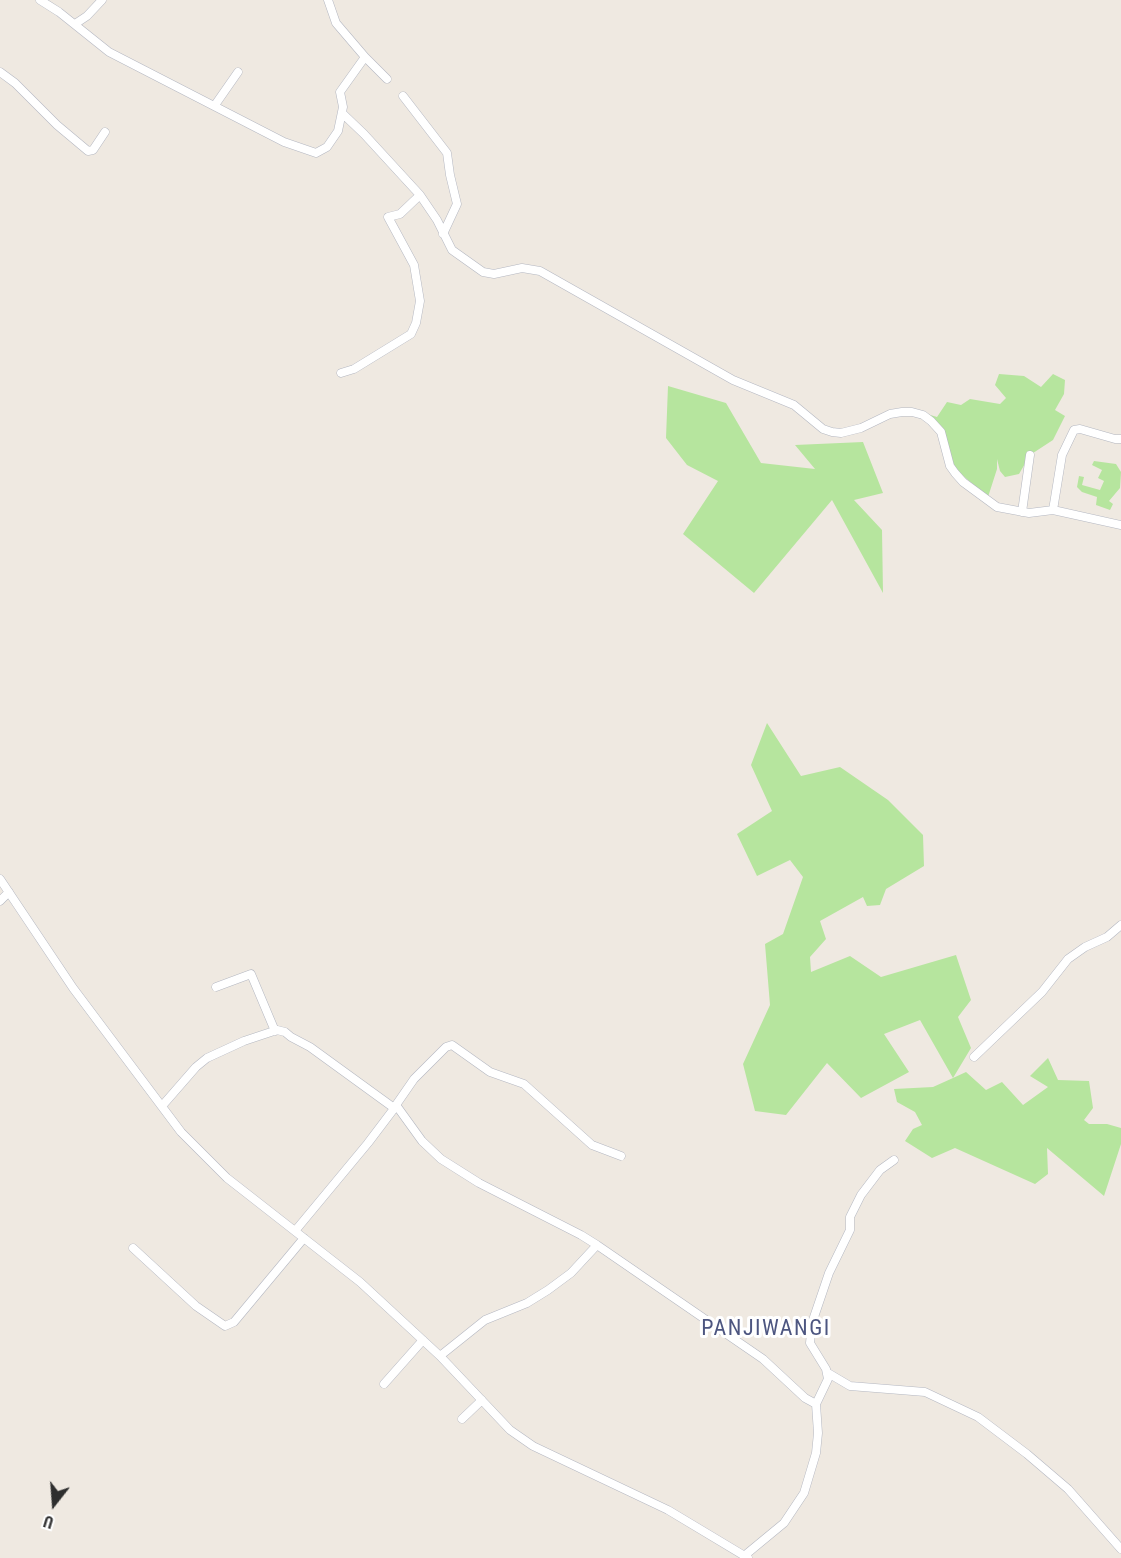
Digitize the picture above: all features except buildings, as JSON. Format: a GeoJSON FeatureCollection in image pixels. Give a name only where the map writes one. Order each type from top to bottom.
{"type":"FeatureCollection","features":[{"type":"Feature","properties":{"kind":"street"},"geometry":{"type":"LineString","coordinates":[[40,0],[75,24],[109,52],[284,142],[316,153],[323,150],[336,135],[343,114],[340,92],[365,57]]}},
{"type":"Feature","properties":{"kind":"street"},"geometry":{"type":"LineString","coordinates":[[75,24],[87,16],[102,0]]}},
{"type":"Feature","properties":{"kind":"street"},"geometry":{"type":"LineString","coordinates":[[328,0],[336,23],[365,57],[387,78]]}},
{"type":"Feature","properties":{"kind":"street"},"geometry":{"type":"LineString","coordinates":[[0,72],[15,83],[57,125],[88,151],[93,150],[105,132]]}},
{"type":"Feature","properties":{"kind":"street"},"geometry":{"type":"LineString","coordinates":[[215,105],[238,72]]}},
{"type":"Feature","properties":{"kind":"street"},"geometry":{"type":"LineString","coordinates":[[403,96],[447,153],[457,204],[443,234]]}},
{"type":"Feature","properties":{"kind":"street"},"geometry":{"type":"LineString","coordinates":[[343,114],[420,195],[437,219],[452,250],[483,272],[494,273],[522,268],[540,271],[733,380],[794,405],[823,429],[832,432],[849,432],[890,414],[912,412],[923,415],[941,432],[945,440],[950,466],[963,482],[996,507],[1022,512],[1053,510],[1121,525]]}},
{"type":"Feature","properties":{"kind":"street"},"geometry":{"type":"LineString","coordinates":[[341,373],[354,369],[411,334],[416,323],[420,301],[414,265],[388,217],[400,214],[420,195]]}},
{"type":"Feature","properties":{"kind":"street"},"geometry":{"type":"LineString","coordinates":[[1053,510],[1062,455],[1074,430],[1080,429],[1115,440],[1121,439]]}},
{"type":"Feature","properties":{"kind":"street"},"geometry":{"type":"LineString","coordinates":[[1022,512],[1030,455]]}},
{"type":"Feature","properties":{"kind":"street"},"geometry":{"type":"LineString","coordinates":[[0,879],[73,988],[183,1134],[227,1178],[360,1282],[440,1356],[510,1430],[530,1444],[668,1510],[746,1557],[784,1523],[804,1493],[816,1453],[818,1433],[816,1404],[826,1384],[828,1373]]}},
{"type":"Feature","properties":{"kind":"street"},"geometry":{"type":"LineString","coordinates":[[0,901],[9,892]]}},
{"type":"Feature","properties":{"kind":"street"},"geometry":{"type":"LineString","coordinates":[[974,1057],[1042,992],[1068,959],[1084,947],[1107,937],[1121,925]]}},
{"type":"Feature","properties":{"kind":"street"},"geometry":{"type":"LineString","coordinates":[[216,987],[252,974],[275,1031]]}},
{"type":"Feature","properties":{"kind":"street"},"geometry":{"type":"LineString","coordinates":[[162,1106],[196,1067],[207,1058],[244,1041],[275,1031],[285,1032],[395,1106],[422,1141],[441,1159],[479,1183],[597,1245],[763,1359],[805,1398],[816,1404]]}},
{"type":"Feature","properties":{"kind":"street"},"geometry":{"type":"LineString","coordinates":[[295,1231],[368,1143],[414,1079],[446,1047],[452,1045],[490,1072],[524,1084],[592,1145],[621,1156]]}},
{"type":"Feature","properties":{"kind":"street"},"geometry":{"type":"LineString","coordinates":[[894,1160],[880,1170],[861,1194],[850,1217],[850,1230],[830,1273],[812,1323],[810,1343],[828,1373],[850,1386],[926,1392],[978,1417],[1027,1454],[1068,1490],[1121,1549]]}},
{"type":"Feature","properties":{"kind":"street"},"geometry":{"type":"LineString","coordinates":[[133,1248],[196,1306],[225,1326],[234,1322],[304,1238]]}},
{"type":"Feature","properties":{"kind":"street"},"geometry":{"type":"LineString","coordinates":[[440,1356],[485,1320],[527,1303],[548,1290],[571,1273],[597,1245]]}},
{"type":"Feature","properties":{"kind":"street"},"geometry":{"type":"LineString","coordinates":[[384,1384],[423,1340]]}},
{"type":"Feature","properties":{"kind":"street"},"geometry":{"type":"LineString","coordinates":[[462,1419],[482,1400]]}},
{"type":"Feature","properties":{"kind":"green space"},"geometry":{"type":"Polygon","coordinates":[[[999,374],[1024,376],[1041,387],[1053,374],[1065,380],[1064,394],[1055,410],[1065,416],[1053,440],[1030,455],[1019,474],[1005,477],[1000,471],[997,459],[997,469],[988,497],[955,469],[927,414],[937,417],[947,402],[961,405],[970,399],[1000,404],[1006,398],[995,385],[999,374]]]}},
{"type":"Feature","properties":{"kind":"green space"},"geometry":{"type":"Polygon","coordinates":[[[668,386],[726,403],[761,463],[815,469],[795,445],[863,442],[883,493],[854,500],[882,530],[883,593],[832,500],[754,593],[683,534],[718,481],[687,465],[666,438],[668,386]]]}},
{"type":"Feature","properties":{"kind":"green space"},"geometry":{"type":"Polygon","coordinates":[[[1094,461],[1116,464],[1121,472],[1120,488],[1109,501],[1113,504],[1110,510],[1096,505],[1097,497],[1082,492],[1077,487],[1079,476],[1084,477],[1082,485],[1100,490],[1104,481],[1098,478],[1102,470],[1092,465],[1094,461]]]}},
{"type":"Feature","properties":{"kind":"green space"},"geometry":{"type":"Polygon","coordinates":[[[767,723],[801,776],[840,767],[888,800],[923,835],[924,866],[886,889],[880,905],[867,906],[863,897],[820,921],[826,939],[810,957],[811,972],[850,956],[881,977],[956,955],[971,1000],[958,1017],[971,1048],[953,1078],[920,1020],[884,1034],[909,1072],[861,1098],[827,1063],[786,1115],[755,1111],[743,1064],[770,1005],[765,944],[783,934],[803,877],[790,860],[757,876],[737,834],[772,811],[751,765],[767,723]]]}},
{"type":"Feature","properties":{"kind":"green space"},"geometry":{"type":"Polygon","coordinates":[[[1048,1058],[1058,1080],[1089,1081],[1093,1108],[1084,1120],[1089,1124],[1107,1124],[1121,1128],[1121,1144],[1104,1196],[1047,1148],[1048,1174],[1035,1184],[955,1148],[932,1158],[905,1141],[913,1129],[922,1125],[915,1112],[897,1102],[894,1089],[933,1087],[966,1072],[986,1090],[1002,1082],[1023,1105],[1048,1087],[1030,1076],[1048,1058]]]}},
{"type":"Feature","properties":{"kind":"district","name":"PANJIWANGI"},"geometry":{"type":"Point","coordinates":[766,1329]}}]}
